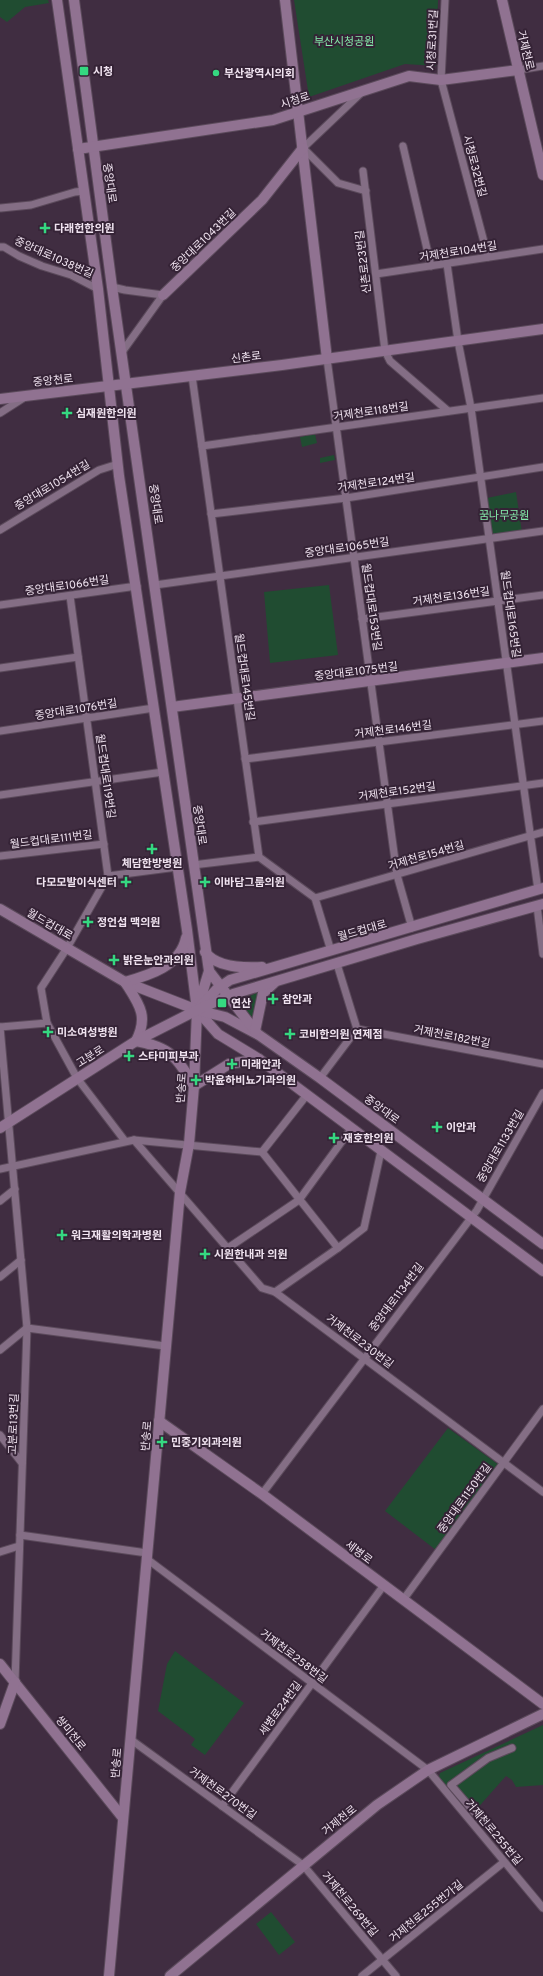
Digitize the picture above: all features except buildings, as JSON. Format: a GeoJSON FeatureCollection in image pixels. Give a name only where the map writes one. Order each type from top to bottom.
{"type":"FeatureCollection","features":[{"type":"Feature","properties":{"kind":"main road"},"geometry":{"type":"LineString","coordinates":[[57,0],[98,289],[118,464],[187,930],[197,1010],[218,1034],[259,1059],[306,1096],[381,1151],[474,1213],[543,1272]]}},
{"type":"Feature","properties":{"kind":"main road","name":"중앙대로"},"geometry":{"type":"LineString","coordinates":[[74,0],[112,287],[155,584],[205,952],[209,971],[197,1010],[225,1018],[257,1033],[483,1198],[543,1244]]}},
{"type":"Feature","properties":{"kind":"main road"},"geometry":{"type":"LineString","coordinates":[[285,0],[327,359]]}},
{"type":"Feature","properties":{"kind":"main road","name":"거제천로"},"geometry":{"type":"LineString","coordinates":[[502,0],[543,175]]}},
{"type":"Feature","properties":{"kind":"main road","name":"시청로"},"geometry":{"type":"LineString","coordinates":[[78,149],[273,120],[409,76],[441,80],[518,70]]}},
{"type":"Feature","properties":{"kind":"main road","name":"중앙대로1043번길"},"geometry":{"type":"LineString","coordinates":[[163,295],[262,200],[303,148]]}},
{"type":"Feature","properties":{"kind":"main road","name":"신촌로"},"geometry":{"type":"LineString","coordinates":[[109,386],[327,359],[543,329]]}},
{"type":"Feature","properties":{"kind":"main road","name":"중앙천로"},"geometry":{"type":"LineString","coordinates":[[0,399],[109,386]]}},
{"type":"Feature","properties":{"kind":"main road","name":"중앙대로1075번길"},"geometry":{"type":"LineString","coordinates":[[172,707],[543,658]]}},
{"type":"Feature","properties":{"kind":"main road","name":"월드컵대로"},"geometry":{"type":"LineString","coordinates":[[0,909],[125,982],[197,1010],[220,987],[230,980],[331,952],[540,889]]}},
{"type":"Feature","properties":{"kind":"main road"},"geometry":{"type":"LineString","coordinates":[[197,1010],[228,997],[276,981],[540,905]]}},
{"type":"Feature","properties":{"kind":"main road"},"geometry":{"type":"LineString","coordinates":[[187,930],[184,949],[173,961],[158,971],[125,982],[139,1004],[143,1020],[142,1030],[136,1041],[151,1044],[166,1050],[180,1062],[194,1086],[229,1064],[259,1059]]}},
{"type":"Feature","properties":{"kind":"main road"},"geometry":{"type":"LineString","coordinates":[[205,952],[216,961],[239,967],[280,966]]}},
{"type":"Feature","properties":{"kind":"main road"},"geometry":{"type":"LineString","coordinates":[[209,971],[257,1033]]}},
{"type":"Feature","properties":{"kind":"main road"},"geometry":{"type":"LineString","coordinates":[[257,1033],[263,993],[276,981]]}},
{"type":"Feature","properties":{"kind":"main road","name":"고분로"},"geometry":{"type":"LineString","coordinates":[[0,1128],[8,1121],[136,1041],[197,1010]]}},
{"type":"Feature","properties":{"kind":"main road","name":"반송로"},"geometry":{"type":"LineString","coordinates":[[109,1976],[165,1346],[180,1192],[189,1144],[194,1086],[197,1010]]}},
{"type":"Feature","properties":{"kind":"main road","name":"세병로"},"geometry":{"type":"LineString","coordinates":[[159,1421],[262,1494],[543,1704]]}},
{"type":"Feature","properties":{"kind":"main road","name":"쌍미천로"},"geometry":{"type":"LineString","coordinates":[[0,1664],[123,1818]]}},
{"type":"Feature","properties":{"kind":"main road"},"geometry":{"type":"LineString","coordinates":[[0,1724],[15,1682]]}},
{"type":"Feature","properties":{"kind":"main road","name":"거제천로"},"geometry":{"type":"LineString","coordinates":[[170,1976],[302,1865],[377,1805],[428,1770],[543,1714]]}},
{"type":"Feature","properties":{"kind":"street","name":"시청로31번길"},"geometry":{"type":"LineString","coordinates":[[441,80],[445,0]]}},
{"type":"Feature","properties":{"kind":"street"},"geometry":{"type":"LineString","coordinates":[[518,70],[543,66]]}},
{"type":"Feature","properties":{"kind":"street","name":"시청로32번길"},"geometry":{"type":"LineString","coordinates":[[441,80],[488,257]]}},
{"type":"Feature","properties":{"kind":"street","name":"중앙대로1043번길"},"geometry":{"type":"LineString","coordinates":[[303,148],[363,91]]}},
{"type":"Feature","properties":{"kind":"street"},"geometry":{"type":"LineString","coordinates":[[403,146],[431,266]]}},
{"type":"Feature","properties":{"kind":"street"},"geometry":{"type":"LineString","coordinates":[[303,148],[338,183],[366,191]]}},
{"type":"Feature","properties":{"kind":"street","name":"신촌로23번길"},"geometry":{"type":"LineString","coordinates":[[363,171],[385,351]]}},
{"type":"Feature","properties":{"kind":"street"},"geometry":{"type":"LineString","coordinates":[[1,208],[31,205],[75,192],[84,191]]}},
{"type":"Feature","properties":{"kind":"street","name":"중앙대로1038번길"},"geometry":{"type":"LineString","coordinates":[[0,247],[4,247],[42,266],[71,275],[98,289]]}},
{"type":"Feature","properties":{"kind":"street","name":"거제천로104번길"},"geometry":{"type":"LineString","coordinates":[[376,274],[543,249]]}},
{"type":"Feature","properties":{"kind":"street"},"geometry":{"type":"LineString","coordinates":[[447,264],[458,341]]}},
{"type":"Feature","properties":{"kind":"street"},"geometry":{"type":"LineString","coordinates":[[112,287],[163,295]]}},
{"type":"Feature","properties":{"kind":"street","name":"중앙대로1043번길"},"geometry":{"type":"LineString","coordinates":[[122,352],[163,295]]}},
{"type":"Feature","properties":{"kind":"street","name":"월드컵대로165번길"},"geometry":{"type":"LineString","coordinates":[[458,341],[471,408],[530,836],[540,889]]}},
{"type":"Feature","properties":{"kind":"street"},"geometry":{"type":"LineString","coordinates":[[385,351],[390,361],[448,411]]}},
{"type":"Feature","properties":{"kind":"street","name":"월드컵대로153번길"},"geometry":{"type":"LineString","coordinates":[[327,359],[397,875],[412,928]]}},
{"type":"Feature","properties":{"kind":"street","name":"월드컵대로145번길"},"geometry":{"type":"LineString","coordinates":[[192,376],[259,857]]}},
{"type":"Feature","properties":{"kind":"street"},"geometry":{"type":"LineString","coordinates":[[0,413],[29,395]]}},
{"type":"Feature","properties":{"kind":"street","name":"거제천로118번길"},"geometry":{"type":"LineString","coordinates":[[202,446],[543,398]]}},
{"type":"Feature","properties":{"kind":"street","name":"중앙대로1054번길"},"geometry":{"type":"LineString","coordinates":[[0,530],[99,470],[118,464]]}},
{"type":"Feature","properties":{"kind":"street","name":"거제천로124번길"},"geometry":{"type":"LineString","coordinates":[[211,514],[346,498],[481,478],[543,467]]}},
{"type":"Feature","properties":{"kind":"street","name":"중앙대로1065번길"},"geometry":{"type":"LineString","coordinates":[[155,584],[543,531]]}},
{"type":"Feature","properties":{"kind":"street","name":"중앙대로1066번길"},"geometry":{"type":"LineString","coordinates":[[0,605],[137,586]]}},
{"type":"Feature","properties":{"kind":"street","name":"거제천로136번길"},"geometry":{"type":"LineString","coordinates":[[362,619],[543,595]]}},
{"type":"Feature","properties":{"kind":"street","name":"월드컵대로119번길"},"geometry":{"type":"LineString","coordinates":[[70,596],[108,876]]}},
{"type":"Feature","properties":{"kind":"street"},"geometry":{"type":"LineString","coordinates":[[0,668],[78,657]]}},
{"type":"Feature","properties":{"kind":"street","name":"중앙대로1076번길"},"geometry":{"type":"LineString","coordinates":[[0,731],[154,708]]}},
{"type":"Feature","properties":{"kind":"street","name":"거제천로146번길"},"geometry":{"type":"LineString","coordinates":[[246,759],[543,721]]}},
{"type":"Feature","properties":{"kind":"street"},"geometry":{"type":"LineString","coordinates":[[0,795],[163,772]]}},
{"type":"Feature","properties":{"kind":"street","name":"거제천로152번길"},"geometry":{"type":"LineString","coordinates":[[253,822],[543,783]]}},
{"type":"Feature","properties":{"kind":"street","name":"거제천로154번길"},"geometry":{"type":"LineString","coordinates":[[315,898],[543,832]]}},
{"type":"Feature","properties":{"kind":"street","name":"월드컵대로111번길"},"geometry":{"type":"LineString","coordinates":[[0,856],[104,844]]}},
{"type":"Feature","properties":{"kind":"street"},"geometry":{"type":"LineString","coordinates":[[193,865],[259,857],[315,898],[331,952]]}},
{"type":"Feature","properties":{"kind":"street"},"geometry":{"type":"LineString","coordinates":[[125,1141],[77,1078],[48,1023],[41,988],[67,948],[108,876],[177,867]]}},
{"type":"Feature","properties":{"kind":"street"},"geometry":{"type":"LineString","coordinates":[[540,905],[543,954]]}},
{"type":"Feature","properties":{"kind":"street"},"geometry":{"type":"LineString","coordinates":[[320,1078],[357,1029],[337,964]]}},
{"type":"Feature","properties":{"kind":"street"},"geometry":{"type":"LineString","coordinates":[[0,1027],[48,1023]]}},
{"type":"Feature","properties":{"kind":"street","name":"고분로13번길"},"geometry":{"type":"LineString","coordinates":[[0,1027],[27,1328],[15,1682]]}},
{"type":"Feature","properties":{"kind":"street","name":"거제천로182번길"},"geometry":{"type":"LineString","coordinates":[[357,1029],[543,1064]]}},
{"type":"Feature","properties":{"kind":"street","name":"중앙대로1133번길"},"geometry":{"type":"LineString","coordinates":[[474,1213],[543,1093]]}},
{"type":"Feature","properties":{"kind":"street"},"geometry":{"type":"LineString","coordinates":[[262,1152],[306,1096]]}},
{"type":"Feature","properties":{"kind":"street"},"geometry":{"type":"LineString","coordinates":[[228,1248],[299,1200],[351,1129]]}},
{"type":"Feature","properties":{"kind":"street"},"geometry":{"type":"LineString","coordinates":[[0,1169],[134,1140],[262,1152],[338,1248]]}},
{"type":"Feature","properties":{"kind":"street","name":"거제천로230번길"},"geometry":{"type":"LineString","coordinates":[[134,1140],[262,1288],[275,1292],[543,1492]]}},
{"type":"Feature","properties":{"kind":"street"},"geometry":{"type":"LineString","coordinates":[[275,1292],[364,1228],[381,1151]]}},
{"type":"Feature","properties":{"kind":"street"},"geometry":{"type":"LineString","coordinates":[[0,1201],[14,1189]]}},
{"type":"Feature","properties":{"kind":"street","name":"중앙대로1134번길"},"geometry":{"type":"LineString","coordinates":[[262,1494],[474,1213]]}},
{"type":"Feature","properties":{"kind":"street"},"geometry":{"type":"LineString","coordinates":[[0,1277],[21,1260]]}},
{"type":"Feature","properties":{"kind":"street"},"geometry":{"type":"LineString","coordinates":[[0,1350],[27,1328],[165,1346]]}},
{"type":"Feature","properties":{"kind":"street","name":"중앙대로1150번길"},"geometry":{"type":"LineString","coordinates":[[403,1600],[543,1409]]}},
{"type":"Feature","properties":{"kind":"street"},"geometry":{"type":"LineString","coordinates":[[0,1435],[22,1463]]}},
{"type":"Feature","properties":{"kind":"street"},"geometry":{"type":"LineString","coordinates":[[20,1535],[147,1556]]}},
{"type":"Feature","properties":{"kind":"street"},"geometry":{"type":"LineString","coordinates":[[0,1552],[19,1546]]}},
{"type":"Feature","properties":{"kind":"street","name":"거제천로258번길"},"geometry":{"type":"LineString","coordinates":[[147,1556],[428,1770]]}},
{"type":"Feature","properties":{"kind":"street","name":"세병로24번길"},"geometry":{"type":"LineString","coordinates":[[222,1806],[384,1585]]}},
{"type":"Feature","properties":{"kind":"street","name":"거제천로270번길"},"geometry":{"type":"LineString","coordinates":[[130,1739],[302,1865]]}},
{"type":"Feature","properties":{"kind":"street"},"geometry":{"type":"LineString","coordinates":[[474,1812],[451,1785],[488,1758],[512,1748]]}},
{"type":"Feature","properties":{"kind":"street","name":"거제천로255번길"},"geometry":{"type":"LineString","coordinates":[[428,1770],[543,1908]]}},
{"type":"Feature","properties":{"kind":"street","name":"거제천로255번가길"},"geometry":{"type":"LineString","coordinates":[[362,1976],[504,1862]]}},
{"type":"Feature","properties":{"kind":"street","name":"거제천로269번길"},"geometry":{"type":"LineString","coordinates":[[302,1865],[396,1976]]}},
{"type":"Feature","properties":{"kind":"green space"},"geometry":{"type":"Polygon","coordinates":[[[0,0],[48,0],[49,3],[25,7],[7,22],[0,17],[0,0]]]}},
{"type":"Feature","properties":{"kind":"green space","name":"부산시청공원"},"geometry":{"type":"Polygon","coordinates":[[[294,0],[438,0],[436,66],[405,64],[309,97],[294,0]]]}},
{"type":"Feature","properties":{"kind":"green space"},"geometry":{"type":"Polygon","coordinates":[[[315,434],[317,443],[302,447],[300,437],[315,434]]]}},
{"type":"Feature","properties":{"kind":"green space"},"geometry":{"type":"Polygon","coordinates":[[[334,455],[335,460],[320,463],[320,458],[334,455]]]}},
{"type":"Feature","properties":{"kind":"green space","name":"꿈나무공원"},"geometry":{"type":"Polygon","coordinates":[[[516,492],[522,532],[492,536],[487,498],[516,492]]]}},
{"type":"Feature","properties":{"kind":"green space"},"geometry":{"type":"Polygon","coordinates":[[[329,585],[338,655],[270,663],[264,592],[329,585]]]}},
{"type":"Feature","properties":{"kind":"green space"},"geometry":{"type":"Polygon","coordinates":[[[256,993],[259,995],[253,1018],[239,1002],[256,993]]]}},
{"type":"Feature","properties":{"kind":"green space"},"geometry":{"type":"Polygon","coordinates":[[[448,1428],[499,1465],[436,1550],[385,1511],[448,1428]]]}},
{"type":"Feature","properties":{"kind":"green space"},"geometry":{"type":"Polygon","coordinates":[[[175,1651],[244,1703],[205,1755],[191,1745],[195,1739],[158,1711],[167,1664],[175,1651]]]}},
{"type":"Feature","properties":{"kind":"green space"},"geometry":{"type":"Polygon","coordinates":[[[543,1725],[543,1785],[516,1787],[512,1780],[506,1776],[474,1812],[470,1814],[439,1777],[440,1773],[543,1725]]]}},
{"type":"Feature","properties":{"kind":"green space"},"geometry":{"type":"Polygon","coordinates":[[[271,1912],[295,1942],[279,1955],[256,1924],[271,1912]]]}},
{"type":"Feature","properties":{"kind":"place","name":"시청"},"geometry":{"type":"Point","coordinates":[84,71]}},
{"type":"Feature","properties":{"kind":"place","name":"부산광역시의회"},"geometry":{"type":"Point","coordinates":[216,73]}},
{"type":"Feature","properties":{"kind":"place","name":"다래헌한의원"},"geometry":{"type":"Point","coordinates":[45,228]}},
{"type":"Feature","properties":{"kind":"place","name":"심재원한의원"},"geometry":{"type":"Point","coordinates":[67,413]}},
{"type":"Feature","properties":{"kind":"place","name":"체담한방병원"},"geometry":{"type":"Point","coordinates":[152,849]}},
{"type":"Feature","properties":{"kind":"place","name":"다모모발이식센터"},"geometry":{"type":"Point","coordinates":[126,882]}},
{"type":"Feature","properties":{"kind":"place","name":"이바담그룹의원"},"geometry":{"type":"Point","coordinates":[205,882]}},
{"type":"Feature","properties":{"kind":"place","name":"정언섭 맥의원"},"geometry":{"type":"Point","coordinates":[88,922]}},
{"type":"Feature","properties":{"kind":"place","name":"밝은눈안과의원"},"geometry":{"type":"Point","coordinates":[114,960]}},
{"type":"Feature","properties":{"kind":"place","name":"참안과"},"geometry":{"type":"Point","coordinates":[273,999]}},
{"type":"Feature","properties":{"kind":"place","name":"연산"},"geometry":{"type":"Point","coordinates":[222,1003]}},
{"type":"Feature","properties":{"kind":"place","name":"미소여성병원"},"geometry":{"type":"Point","coordinates":[48,1032]}},
{"type":"Feature","properties":{"kind":"place","name":"코비한의원 연제점"},"geometry":{"type":"Point","coordinates":[290,1034]}},
{"type":"Feature","properties":{"kind":"place","name":"스타미피부과"},"geometry":{"type":"Point","coordinates":[129,1056]}},
{"type":"Feature","properties":{"kind":"place","name":"미래안과"},"geometry":{"type":"Point","coordinates":[232,1064]}},
{"type":"Feature","properties":{"kind":"place","name":"박윤하비뇨기과의원"},"geometry":{"type":"Point","coordinates":[196,1080]}},
{"type":"Feature","properties":{"kind":"place","name":"이안과"},"geometry":{"type":"Point","coordinates":[437,1127]}},
{"type":"Feature","properties":{"kind":"place","name":"재호한의원"},"geometry":{"type":"Point","coordinates":[334,1138]}},
{"type":"Feature","properties":{"kind":"place","name":"워크재활의학과병원"},"geometry":{"type":"Point","coordinates":[62,1235]}},
{"type":"Feature","properties":{"kind":"place","name":"시원한내과 의원"},"geometry":{"type":"Point","coordinates":[205,1254]}},
{"type":"Feature","properties":{"kind":"place","name":"민중기외과의원"},"geometry":{"type":"Point","coordinates":[162,1442]}}]}
